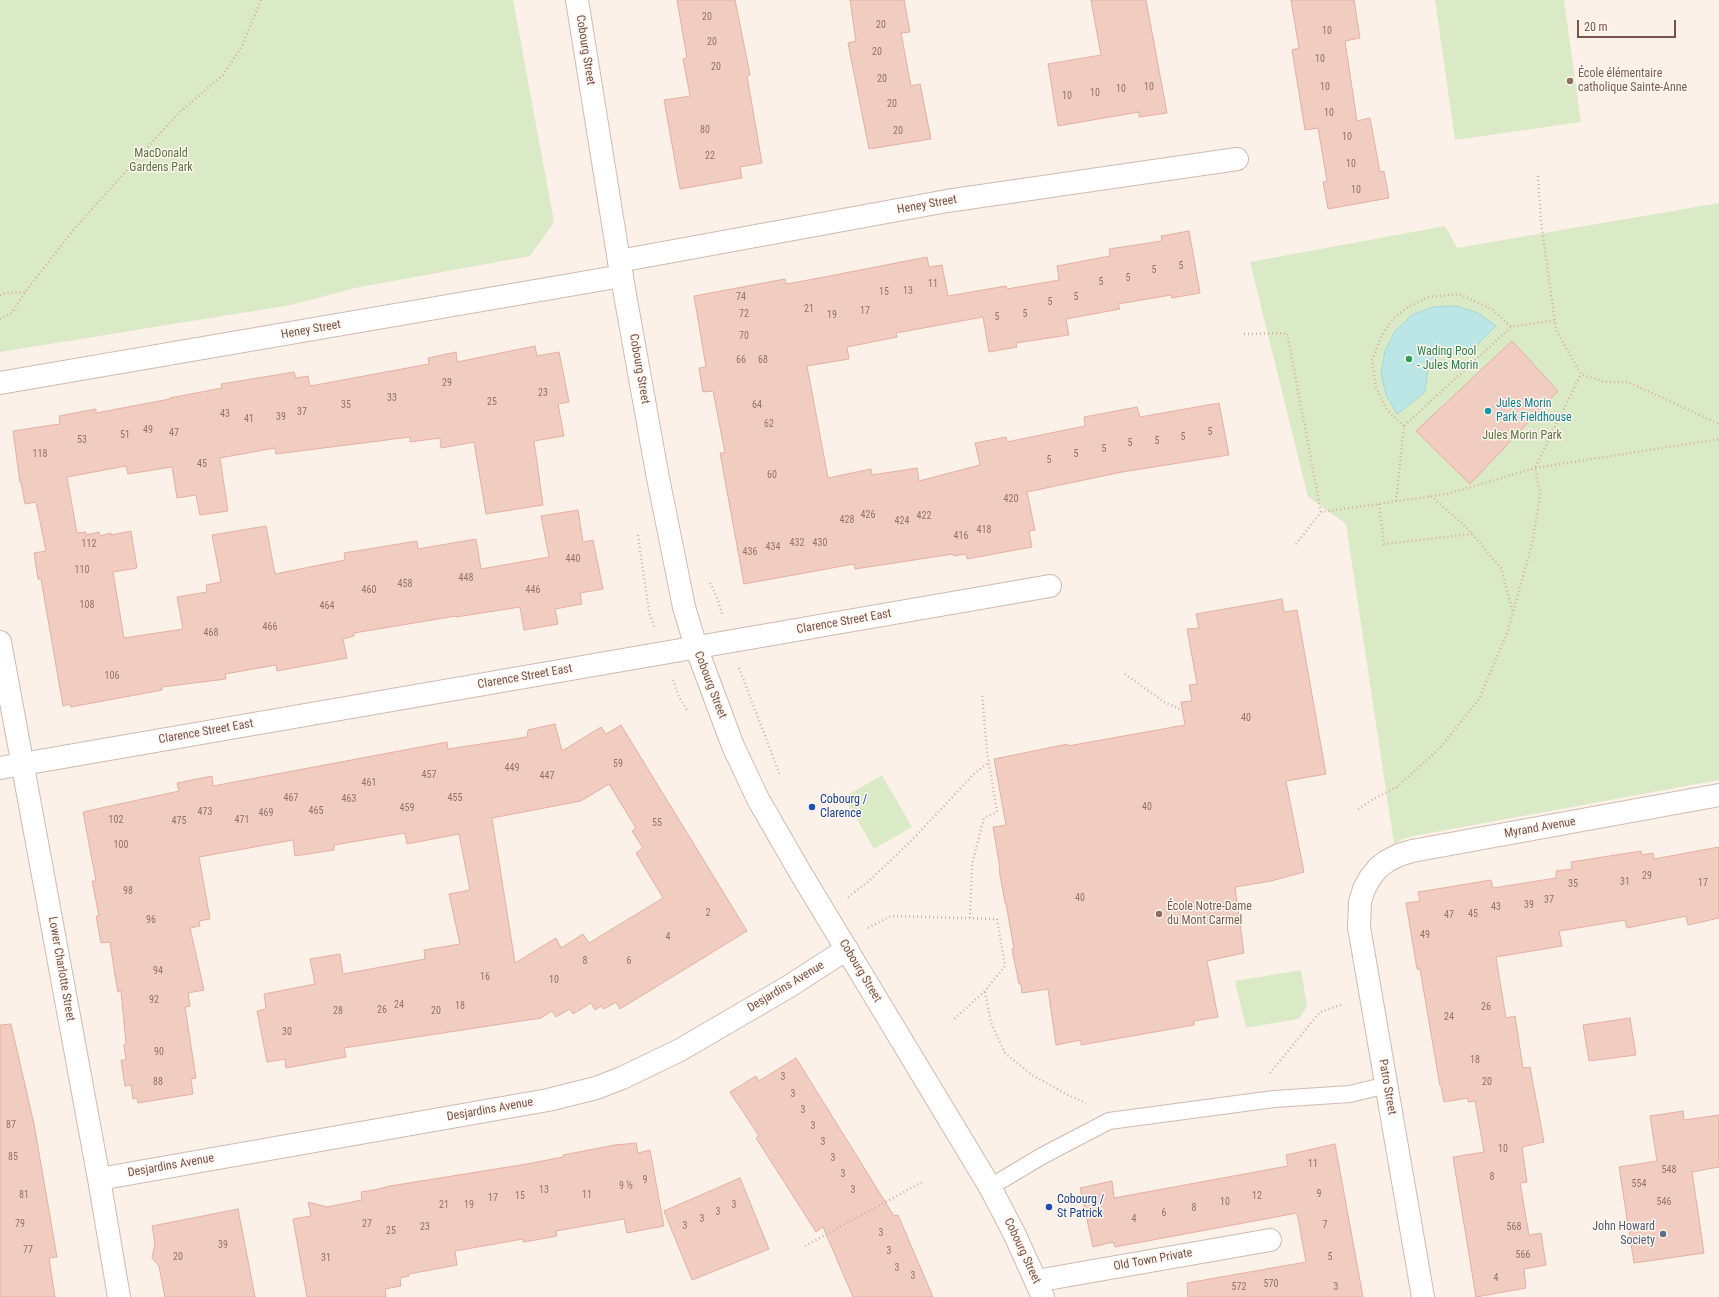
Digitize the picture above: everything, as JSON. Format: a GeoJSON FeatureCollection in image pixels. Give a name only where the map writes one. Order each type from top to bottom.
{"type":"FeatureCollection","features":[{"type":"Feature","properties":{"kind":"street","name":"Cobourg Street"},"geometry":{"type":"LineString","coordinates":[[577,0],[621,269],[657,473],[684,607],[696,647],[734,746],[749,780],[800,872],[990,1187],[1014,1232],[1040,1289]]}},
{"type":"Feature","properties":{"kind":"street","name":"Heney Street"},"geometry":{"type":"LineString","coordinates":[[0,383],[621,269],[947,201],[1237,159]]}},
{"type":"Feature","properties":{"kind":"street","name":"Clarence Street East"},"geometry":{"type":"LineString","coordinates":[[0,768],[1050,586]]}},
{"type":"Feature","properties":{"kind":"street","name":"Lower Charlotte Street"},"geometry":{"type":"LineString","coordinates":[[0,642],[100,1179],[119,1297]]}},
{"type":"Feature","properties":{"kind":"street","name":"Myrand Avenue"},"geometry":{"type":"LineString","coordinates":[[1370,878],[1378,868],[1387,861],[1412,851],[1719,795]]}},
{"type":"Feature","properties":{"kind":"street","name":"Patro Street"},"geometry":{"type":"LineString","coordinates":[[1370,878],[1364,889],[1358,914],[1359,927],[1423,1297]]}},
{"type":"Feature","properties":{"kind":"street","name":"Desjardins Avenue"},"geometry":{"type":"LineString","coordinates":[[100,1179],[548,1100],[596,1088],[622,1078],[680,1050],[788,987],[845,946]]}},
{"type":"Feature","properties":{"kind":"street","name":"Old Town Private"},"geometry":{"type":"LineString","coordinates":[[1040,1289],[1270,1240]]}},
{"type":"Feature","properties":{"kind":"lane"},"geometry":{"type":"LineString","coordinates":[[990,1187],[1042,1156],[1109,1121],[1274,1099],[1350,1094],[1387,1085]]}},
{"type":"Feature","properties":{"kind":"path"},"geometry":{"type":"LineString","coordinates":[[0,319],[12,313],[25,292],[75,228],[163,130],[180,112],[223,76],[242,46],[261,0]]}},
{"type":"Feature","properties":{"kind":"path"},"geometry":{"type":"LineString","coordinates":[[1538,176],[1541,222],[1556,330],[1581,374],[1605,382],[1628,382],[1719,424]]}},
{"type":"Feature","properties":{"kind":"path"},"geometry":{"type":"LineString","coordinates":[[0,296],[25,292]]}},
{"type":"Feature","properties":{"kind":"path"},"geometry":{"type":"LineString","coordinates":[[1404,426],[1387,410],[1376,387],[1372,360],[1381,337],[1391,321],[1405,309],[1428,296],[1458,294],[1492,309],[1511,328]]}},
{"type":"Feature","properties":{"kind":"path"},"geometry":{"type":"LineString","coordinates":[[1396,501],[1404,426],[1511,328],[1555,320]]}},
{"type":"Feature","properties":{"kind":"path"},"geometry":{"type":"LineString","coordinates":[[1244,334],[1287,333],[1321,512]]}},
{"type":"Feature","properties":{"kind":"path"},"geometry":{"type":"LineString","coordinates":[[1358,809],[1375,798],[1397,787],[1440,748],[1479,699],[1508,631],[1533,540],[1540,494],[1535,468],[1581,374]]}},
{"type":"Feature","properties":{"kind":"path"},"geometry":{"type":"LineString","coordinates":[[1296,544],[1321,512],[1447,494],[1535,468],[1719,439]]}},
{"type":"Feature","properties":{"kind":"path"},"geometry":{"type":"LineString","coordinates":[[1431,496],[1472,534],[1501,568],[1513,613]]}},
{"type":"Feature","properties":{"kind":"path"},"geometry":{"type":"LineString","coordinates":[[1379,504],[1384,544],[1472,534]]}},
{"type":"Feature","properties":{"kind":"path"},"geometry":{"type":"LineString","coordinates":[[708,579],[718,600],[729,642],[783,781]]}},
{"type":"Feature","properties":{"kind":"path"},"geometry":{"type":"LineString","coordinates":[[1125,674],[1164,702],[1182,710]]}},
{"type":"Feature","properties":{"kind":"path"},"geometry":{"type":"LineString","coordinates":[[970,918],[972,864],[984,818],[997,812],[989,762],[982,692]]}},
{"type":"Feature","properties":{"kind":"path"},"geometry":{"type":"LineString","coordinates":[[826,914],[875,876],[913,840],[974,774],[989,762]]}},
{"type":"Feature","properties":{"kind":"path"},"geometry":{"type":"LineString","coordinates":[[845,946],[891,916],[997,919],[1005,966],[985,992],[954,1019]]}},
{"type":"Feature","properties":{"kind":"path"},"geometry":{"type":"LineString","coordinates":[[985,992],[991,1023],[1005,1053],[1032,1075],[1066,1094],[1094,1107],[1109,1121]]}},
{"type":"Feature","properties":{"kind":"path"},"geometry":{"type":"LineString","coordinates":[[1244,1103],[1320,1012],[1335,1006],[1372,1000]]}},
{"type":"Feature","properties":{"kind":"path"},"geometry":{"type":"LineString","coordinates":[[805,1246],[924,1181]]}},
{"type":"Feature","properties":{"kind":"green space","name":"MacDonald Gardens Park"},"geometry":{"type":"Polygon","coordinates":[[[0,0],[513,0],[554,222],[530,256],[355,288],[291,305],[0,352],[0,0]]]}},
{"type":"Feature","properties":{"kind":"green space"},"geometry":{"type":"Polygon","coordinates":[[[1435,0],[1564,0],[1581,122],[1455,140],[1435,0]]]}},
{"type":"Feature","properties":{"kind":"green space","name":"Jules Morin Park"},"geometry":{"type":"Polygon","coordinates":[[[1719,203],[1719,780],[1419,835],[1405,838],[1394,844],[1346,524],[1308,497],[1250,262],[1445,226],[1457,248],[1719,203]]]}},
{"type":"Feature","properties":{"kind":"green space"},"geometry":{"type":"Polygon","coordinates":[[[882,775],[912,827],[874,849],[844,797],[882,775]]]}},
{"type":"Feature","properties":{"kind":"green space"},"geometry":{"type":"Polygon","coordinates":[[[1301,970],[1307,1006],[1299,1019],[1246,1028],[1235,981],[1301,970]]]}},
{"type":"Feature","properties":{"kind":"water","name":"Wading Pool - Jules Morin"},"geometry":{"type":"Polygon","coordinates":[[[1456,306],[1478,313],[1496,326],[1468,354],[1442,353],[1428,365],[1425,392],[1397,414],[1386,395],[1381,373],[1385,351],[1395,331],[1412,315],[1433,307],[1456,306]]]}},
{"type":"Feature","properties":{"kind":"building"},"geometry":{"type":"Polygon","coordinates":[[[677,0],[735,0],[750,75],[747,76],[762,163],[740,167],[742,178],[680,189],[664,100],[690,96],[683,59],[687,58],[677,0]]]}},
{"type":"Feature","properties":{"kind":"building"},"geometry":{"type":"Polygon","coordinates":[[[850,0],[904,0],[910,32],[901,33],[911,86],[920,84],[931,139],[869,149],[848,43],[856,41],[850,0]]]}},
{"type":"Feature","properties":{"kind":"building"},"geometry":{"type":"Polygon","coordinates":[[[1091,0],[1146,0],[1167,113],[1139,117],[1139,112],[1058,126],[1048,64],[1101,55],[1091,0]]]}},
{"type":"Feature","properties":{"kind":"building"},"geometry":{"type":"Polygon","coordinates":[[[1291,0],[1354,0],[1360,38],[1345,41],[1357,121],[1370,118],[1380,172],[1384,171],[1389,198],[1328,209],[1323,182],[1327,181],[1318,128],[1305,130],[1292,50],[1299,48],[1291,0]]]}},
{"type":"Feature","properties":{"kind":"building"},"geometry":{"type":"Polygon","coordinates":[[[1189,231],[1200,293],[1172,298],[1171,295],[1118,304],[1120,309],[1066,319],[1069,335],[1016,343],[1017,347],[989,352],[983,317],[896,333],[897,337],[847,347],[849,359],[807,366],[828,478],[871,469],[872,475],[917,468],[919,481],[980,465],[975,443],[1006,437],[1007,442],[1085,426],[1084,417],[1137,407],[1140,417],[1219,403],[1229,455],[1122,472],[1027,492],[1035,530],[1029,531],[1032,547],[967,559],[966,554],[954,556],[953,554],[855,569],[854,564],[744,584],[720,453],[725,453],[713,391],[703,392],[699,368],[706,367],[694,296],[785,279],[786,284],[927,257],[929,267],[942,265],[948,296],[1006,286],[1007,289],[1059,280],[1057,266],[1110,256],[1109,249],[1162,241],[1161,236],[1189,231]]]}},
{"type":"Feature","properties":{"kind":"building","name":"Jules Morin Park Fieldhouse"},"geometry":{"type":"Polygon","coordinates":[[[1512,341],[1558,391],[1470,484],[1416,431],[1512,341]]]}},
{"type":"Feature","properties":{"kind":"building"},"geometry":{"type":"Polygon","coordinates":[[[535,346],[537,356],[559,352],[569,402],[558,404],[564,436],[534,441],[543,505],[486,514],[474,442],[441,448],[440,438],[410,442],[410,437],[276,454],[275,448],[220,458],[228,511],[200,515],[196,495],[177,498],[172,467],[128,474],[126,466],[67,477],[77,533],[86,532],[86,535],[99,532],[100,536],[111,533],[111,535],[131,531],[137,568],[113,572],[124,638],[183,629],[177,597],[207,592],[206,585],[221,582],[212,535],[266,526],[275,574],[345,560],[344,553],[417,541],[418,549],[476,539],[481,569],[549,557],[541,516],[578,510],[583,542],[593,540],[603,589],[580,593],[582,604],[555,609],[558,624],[524,630],[520,607],[456,616],[354,633],[354,636],[343,639],[347,658],[277,671],[276,665],[225,674],[226,679],[162,687],[162,690],[71,707],[70,704],[63,706],[41,579],[38,579],[34,553],[46,551],[36,502],[25,504],[20,482],[13,431],[60,424],[59,416],[96,409],[96,413],[222,388],[221,384],[294,372],[296,378],[308,376],[310,386],[429,364],[428,358],[456,352],[457,362],[535,346]]]}},
{"type":"Feature","properties":{"kind":"building"},"geometry":{"type":"Polygon","coordinates":[[[1282,599],[1284,612],[1297,610],[1326,774],[1286,781],[1304,872],[1271,881],[1235,887],[1244,953],[1207,961],[1218,1017],[1194,1021],[1194,1025],[1081,1045],[1081,1040],[1056,1045],[1048,989],[1022,993],[1021,984],[1019,984],[993,827],[1006,825],[994,759],[1068,744],[1068,746],[1185,725],[1181,702],[1192,701],[1189,685],[1197,684],[1187,629],[1199,628],[1196,614],[1282,599]]]}},
{"type":"Feature","properties":{"kind":"building"},"geometry":{"type":"Polygon","coordinates":[[[555,724],[562,751],[601,727],[606,734],[621,725],[747,931],[620,1009],[616,1002],[604,1009],[601,1006],[595,1010],[591,1003],[573,1014],[570,1009],[556,1017],[552,1011],[541,1018],[344,1048],[346,1057],[286,1068],[285,1059],[267,1062],[257,1011],[266,1009],[264,994],[315,984],[310,959],[340,954],[343,974],[425,959],[424,950],[460,944],[449,894],[470,890],[459,834],[407,844],[405,833],[334,845],[334,850],[295,856],[293,840],[199,857],[210,919],[199,921],[200,926],[190,928],[204,990],[188,993],[190,1006],[185,1007],[196,1078],[191,1079],[193,1094],[138,1103],[137,1098],[133,1099],[131,1085],[125,1086],[121,1060],[126,1060],[124,1045],[126,1044],[121,991],[118,992],[110,942],[101,943],[96,916],[99,916],[92,881],[96,881],[83,812],[179,791],[177,783],[212,776],[213,786],[447,742],[448,749],[527,737],[528,730],[555,724]],[[609,784],[581,801],[492,818],[515,963],[556,938],[561,948],[583,934],[589,943],[663,898],[636,853],[643,848],[632,831],[636,828],[609,784]]]}},
{"type":"Feature","properties":{"kind":"building"},"geometry":{"type":"Polygon","coordinates":[[[1719,847],[1719,918],[1688,925],[1686,916],[1627,928],[1625,920],[1559,931],[1562,946],[1496,957],[1506,1018],[1515,1016],[1523,1068],[1530,1067],[1544,1142],[1522,1147],[1527,1182],[1520,1183],[1529,1235],[1541,1233],[1546,1265],[1524,1269],[1526,1288],[1476,1297],[1453,1157],[1484,1152],[1475,1101],[1468,1102],[1468,1098],[1444,1102],[1420,969],[1417,969],[1406,903],[1420,901],[1418,892],[1491,880],[1493,888],[1556,878],[1556,871],[1572,869],[1571,862],[1641,851],[1642,855],[1653,853],[1654,859],[1719,847]]]}},
{"type":"Feature","properties":{"kind":"building"},"geometry":{"type":"Polygon","coordinates":[[[1630,1018],[1636,1055],[1589,1061],[1583,1025],[1630,1018]]]}},
{"type":"Feature","properties":{"kind":"building"},"geometry":{"type":"Polygon","coordinates":[[[11,1024],[34,1124],[57,1257],[49,1258],[55,1297],[0,1297],[0,1025],[11,1024]]]}},
{"type":"Feature","properties":{"kind":"building"},"geometry":{"type":"Polygon","coordinates":[[[796,1058],[894,1216],[898,1215],[933,1297],[853,1297],[823,1227],[816,1232],[756,1138],[759,1136],[730,1092],[756,1076],[759,1081],[796,1058]]]}},
{"type":"Feature","properties":{"kind":"building"},"geometry":{"type":"Polygon","coordinates":[[[1683,1111],[1684,1120],[1719,1115],[1719,1167],[1692,1172],[1704,1253],[1634,1263],[1619,1167],[1657,1161],[1650,1116],[1683,1111]]]}},
{"type":"Feature","properties":{"kind":"building"},"geometry":{"type":"Polygon","coordinates":[[[636,1143],[638,1153],[650,1150],[664,1226],[627,1233],[624,1219],[556,1231],[557,1236],[523,1242],[523,1239],[455,1251],[457,1265],[409,1274],[409,1276],[400,1278],[401,1286],[385,1289],[386,1297],[307,1297],[293,1219],[311,1216],[308,1202],[327,1207],[362,1200],[361,1192],[527,1164],[615,1145],[636,1143]]]}},
{"type":"Feature","properties":{"kind":"building"},"geometry":{"type":"Polygon","coordinates":[[[1335,1144],[1363,1297],[1188,1297],[1187,1283],[1306,1262],[1297,1213],[1115,1247],[1113,1242],[1093,1247],[1080,1188],[1112,1181],[1114,1198],[1288,1166],[1286,1155],[1335,1144]]]}},
{"type":"Feature","properties":{"kind":"building"},"geometry":{"type":"Polygon","coordinates":[[[740,1178],[769,1249],[692,1280],[664,1211],[740,1178]]]}},
{"type":"Feature","properties":{"kind":"building"},"geometry":{"type":"Polygon","coordinates":[[[238,1209],[255,1297],[165,1297],[159,1266],[152,1258],[155,1243],[152,1226],[238,1209]]]}},
{"type":"Feature","properties":{"kind":"place","name":"École élémentaire catholique Sainte-Anne"},"geometry":{"type":"Point","coordinates":[1570,81]}},
{"type":"Feature","properties":{"kind":"place","name":"Wading Pool - Jules Morin"},"geometry":{"type":"Point","coordinates":[1409,359]}},
{"type":"Feature","properties":{"kind":"place","name":"Jules Morin Park Fieldhouse"},"geometry":{"type":"Point","coordinates":[1488,411]}},
{"type":"Feature","properties":{"kind":"place","name":"Cobourg / Clarence"},"geometry":{"type":"Point","coordinates":[812,807]}},
{"type":"Feature","properties":{"kind":"place","name":"École Notre-Dame du Mont Carmel"},"geometry":{"type":"Point","coordinates":[1159,914]}},
{"type":"Feature","properties":{"kind":"place","name":"Cobourg / St Patrick"},"geometry":{"type":"Point","coordinates":[1049,1207]}},
{"type":"Feature","properties":{"kind":"place","name":"John Howard Society"},"geometry":{"type":"Point","coordinates":[1663,1234]}}]}
